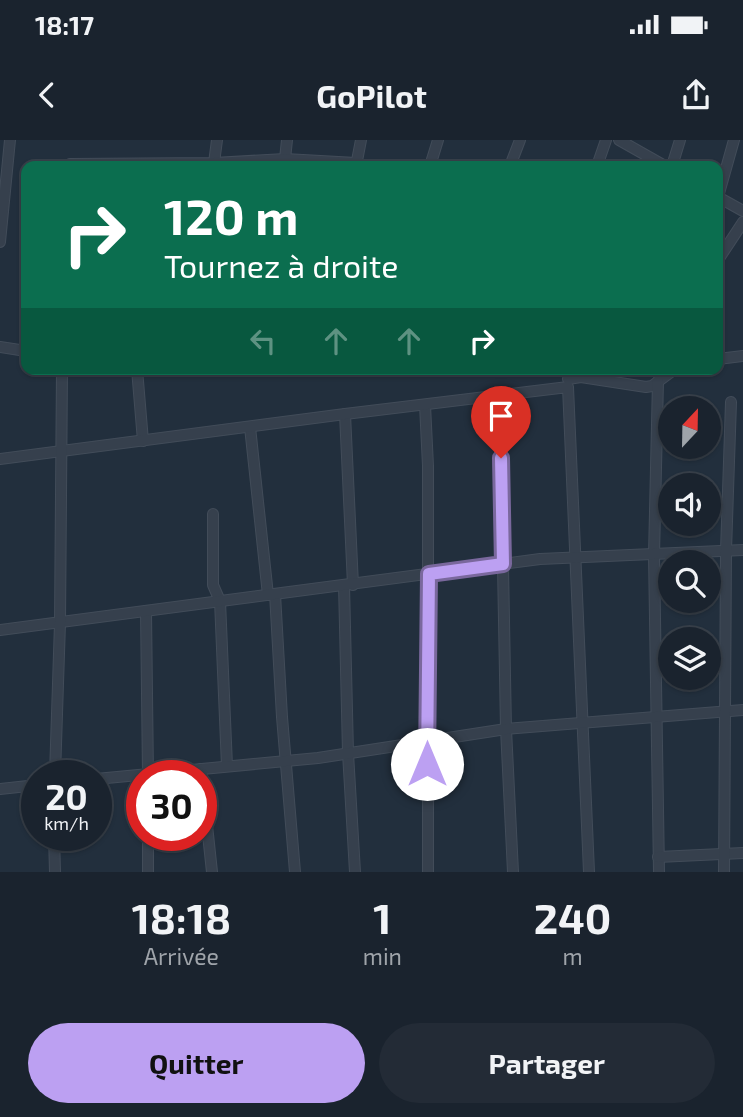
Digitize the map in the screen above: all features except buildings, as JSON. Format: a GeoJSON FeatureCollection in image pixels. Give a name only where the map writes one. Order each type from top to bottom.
{"type":"FeatureCollection","features":[{"type":"Feature","properties":{"kind":"street"},"geometry":{"type":"LineString","coordinates":[[0,242],[10,140]]}},
{"type":"Feature","properties":{"kind":"street"},"geometry":{"type":"LineString","coordinates":[[214,161],[217,140]]}},
{"type":"Feature","properties":{"kind":"street"},"geometry":{"type":"LineString","coordinates":[[285,159],[287,140]]}},
{"type":"Feature","properties":{"kind":"street"},"geometry":{"type":"LineString","coordinates":[[357,161],[360,140]]}},
{"type":"Feature","properties":{"kind":"street"},"geometry":{"type":"LineString","coordinates":[[432,161],[438,140]]}},
{"type":"Feature","properties":{"kind":"street"},"geometry":{"type":"LineString","coordinates":[[512,161],[520,140]]}},
{"type":"Feature","properties":{"kind":"street"},"geometry":{"type":"LineString","coordinates":[[599,161],[606,140]]}},
{"type":"Feature","properties":{"kind":"street"},"geometry":{"type":"LineString","coordinates":[[619,140],[656,161]]}},
{"type":"Feature","properties":{"kind":"street"},"geometry":{"type":"LineString","coordinates":[[674,161],[680,140]]}},
{"type":"Feature","properties":{"kind":"street"},"geometry":{"type":"LineString","coordinates":[[723,179],[734,140]]}},
{"type":"Feature","properties":{"kind":"street"},"geometry":{"type":"LineString","coordinates":[[250,161],[309,161]]}},
{"type":"Feature","properties":{"kind":"street"},"geometry":{"type":"LineString","coordinates":[[723,200],[743,211]]}},
{"type":"Feature","properties":{"kind":"street"},"geometry":{"type":"LineString","coordinates":[[723,252],[743,222]]}},
{"type":"Feature","properties":{"kind":"street"},"geometry":{"type":"LineString","coordinates":[[0,347],[21,350]]}},
{"type":"Feature","properties":{"kind":"street"},"geometry":{"type":"LineString","coordinates":[[723,358],[743,356]]}},
{"type":"Feature","properties":{"kind":"street"},"geometry":{"type":"LineString","coordinates":[[55,760],[60,623],[62,375]]}},
{"type":"Feature","properties":{"kind":"street"},"geometry":{"type":"LineString","coordinates":[[138,375],[143,441]]}},
{"type":"Feature","properties":{"kind":"street"},"geometry":{"type":"LineString","coordinates":[[0,459],[497,396],[581,377],[646,387],[666,375]]}},
{"type":"Feature","properties":{"kind":"street"},"geometry":{"type":"LineString","coordinates":[[568,379],[589,872]]}},
{"type":"Feature","properties":{"kind":"street"},"geometry":{"type":"LineString","coordinates":[[658,381],[654,555],[659,872]]}},
{"type":"Feature","properties":{"kind":"street"},"geometry":{"type":"LineString","coordinates":[[497,396],[501,458],[506,729],[513,872]]}},
{"type":"Feature","properties":{"kind":"street"},"geometry":{"type":"LineString","coordinates":[[724,872],[726,551],[731,402]]}},
{"type":"Feature","properties":{"kind":"street"},"geometry":{"type":"LineString","coordinates":[[425,405],[429,574],[428,872]]}},
{"type":"Feature","properties":{"kind":"street"},"geometry":{"type":"LineString","coordinates":[[345,414],[348,754],[355,872]]}},
{"type":"Feature","properties":{"kind":"street"},"geometry":{"type":"LineString","coordinates":[[250,426],[271,595],[295,872]]}},
{"type":"Feature","properties":{"kind":"street"},"geometry":{"type":"LineString","coordinates":[[213,514],[213,585],[220,601],[228,766]]}},
{"type":"Feature","properties":{"kind":"street"},"geometry":{"type":"LineString","coordinates":[[0,631],[503,564],[743,550]]}},
{"type":"Feature","properties":{"kind":"street"},"geometry":{"type":"LineString","coordinates":[[146,611],[148,760]]}},
{"type":"Feature","properties":{"kind":"street"},"geometry":{"type":"LineString","coordinates":[[217,767],[348,754],[506,729],[743,710]]}},
{"type":"Feature","properties":{"kind":"street"},"geometry":{"type":"LineString","coordinates":[[0,789],[21,787]]}},
{"type":"Feature","properties":{"kind":"street"},"geometry":{"type":"LineString","coordinates":[[54,851],[55,872]]}},
{"type":"Feature","properties":{"kind":"street"},"geometry":{"type":"LineString","coordinates":[[148,851],[148,872]]}},
{"type":"Feature","properties":{"kind":"street"},"geometry":{"type":"LineString","coordinates":[[210,851],[212,872]]}},
{"type":"Feature","properties":{"kind":"street"},"geometry":{"type":"LineString","coordinates":[[658,857],[743,853]]}},
{"type":"Feature","properties":{"kind":"route"},"geometry":{"type":"LineString","coordinates":[[427,764],[429,574],[503,564],[501,458]]}}]}
